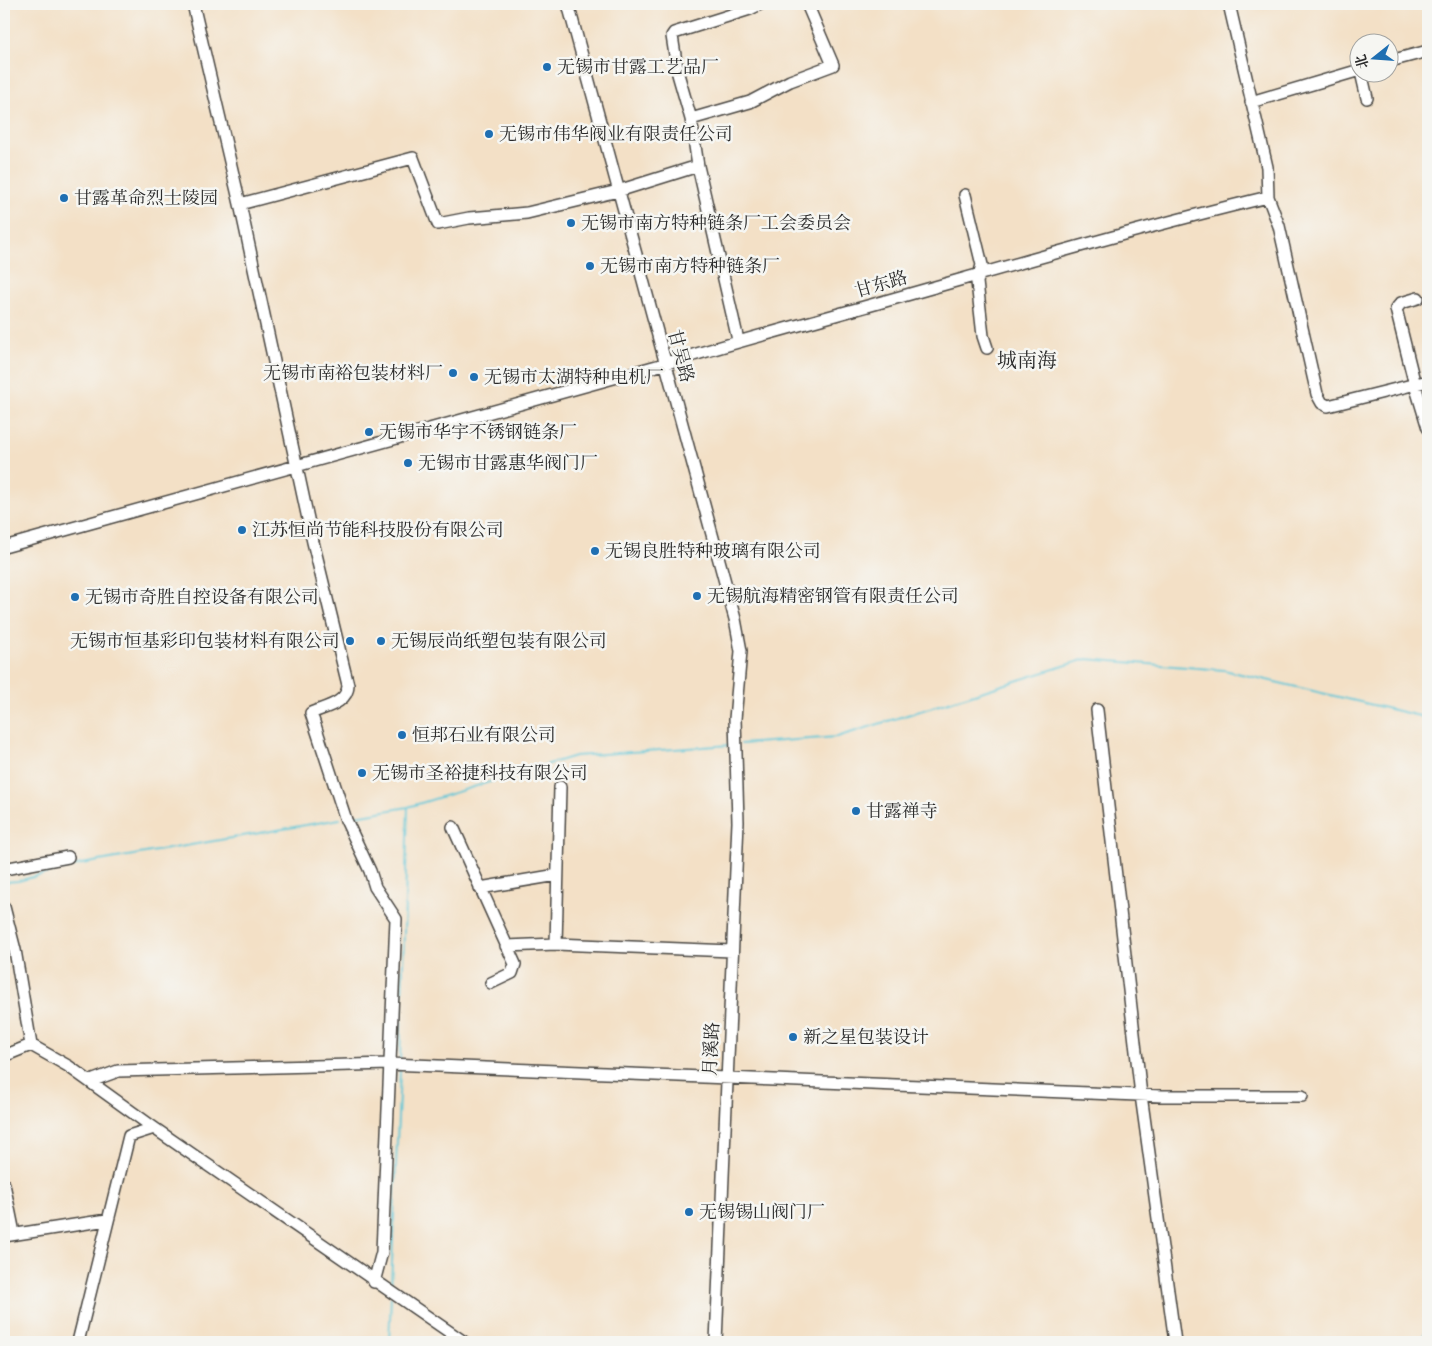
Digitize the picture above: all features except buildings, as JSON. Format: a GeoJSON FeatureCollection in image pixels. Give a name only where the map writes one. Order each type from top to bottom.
{"type":"FeatureCollection","features":[{"type":"Feature","properties":{"kind":"street"},"geometry":{"type":"LineString","coordinates":[[193,4],[240,204],[313,542],[348,685],[348,692],[342,699],[311,713],[339,804],[375,887],[396,919],[397,1064],[382,1252],[374,1282]]}},
{"type":"Feature","properties":{"kind":"street","name":"甘吴路"},"geometry":{"type":"LineString","coordinates":[[568,4],[735,619],[741,651],[735,757]]}},
{"type":"Feature","properties":{"kind":"street"},"geometry":{"type":"LineString","coordinates":[[738,340],[698,166],[691,119],[678,74],[672,36],[674,32],[760,4]]}},
{"type":"Feature","properties":{"kind":"street"},"geometry":{"type":"LineString","coordinates":[[691,119],[750,102],[790,81],[833,65],[806,4]]}},
{"type":"Feature","properties":{"kind":"street"},"geometry":{"type":"LineString","coordinates":[[1228,4],[1267,167],[1268,197],[1278,226],[1317,394],[1322,402],[1328,406],[1428,381]]}},
{"type":"Feature","properties":{"kind":"street"},"geometry":{"type":"LineString","coordinates":[[1400,58],[1428,51]]}},
{"type":"Feature","properties":{"kind":"street"},"geometry":{"type":"LineString","coordinates":[[1251,102],[1350,74]]}},
{"type":"Feature","properties":{"kind":"street"},"geometry":{"type":"LineString","coordinates":[[1363,82],[1367,98]]}},
{"type":"Feature","properties":{"kind":"street"},"geometry":{"type":"LineString","coordinates":[[240,204],[413,158],[438,224],[469,218],[527,213],[618,190],[698,166]]}},
{"type":"Feature","properties":{"kind":"street"},"geometry":{"type":"LineString","coordinates":[[966,195],[982,265],[977,282],[983,336],[987,348]]}},
{"type":"Feature","properties":{"kind":"street","name":"甘东路"},"geometry":{"type":"LineString","coordinates":[[4,547],[403,435],[505,409],[665,364],[738,340],[1160,223],[1268,197]]}},
{"type":"Feature","properties":{"kind":"street"},"geometry":{"type":"LineString","coordinates":[[1418,298],[1401,303],[1396,309],[1428,428]]}},
{"type":"Feature","properties":{"kind":"street"},"geometry":{"type":"LineString","coordinates":[[1097,710],[1141,1095],[1175,1342]]}},
{"type":"Feature","properties":{"kind":"street","name":"月溪路"},"geometry":{"type":"LineString","coordinates":[[716,1342],[738,822],[735,757]]}},
{"type":"Feature","properties":{"kind":"street"},"geometry":{"type":"LineString","coordinates":[[556,944],[560,787]]}},
{"type":"Feature","properties":{"kind":"street"},"geometry":{"type":"LineString","coordinates":[[453,827],[515,964],[514,969],[491,983]]}},
{"type":"Feature","properties":{"kind":"street"},"geometry":{"type":"LineString","coordinates":[[4,869],[68,857]]}},
{"type":"Feature","properties":{"kind":"street"},"geometry":{"type":"LineString","coordinates":[[480,888],[557,875]]}},
{"type":"Feature","properties":{"kind":"street"},"geometry":{"type":"LineString","coordinates":[[4,907],[15,950],[31,1045]]}},
{"type":"Feature","properties":{"kind":"street"},"geometry":{"type":"LineString","coordinates":[[506,946],[556,944],[732,951]]}},
{"type":"Feature","properties":{"kind":"street"},"geometry":{"type":"LineString","coordinates":[[4,1056],[31,1045]]}},
{"type":"Feature","properties":{"kind":"street"},"geometry":{"type":"LineString","coordinates":[[31,1045],[68,1066],[374,1282],[464,1342]]}},
{"type":"Feature","properties":{"kind":"street"},"geometry":{"type":"LineString","coordinates":[[91,1082],[118,1071],[397,1064],[1141,1095],[1302,1096]]}},
{"type":"Feature","properties":{"kind":"street"},"geometry":{"type":"LineString","coordinates":[[78,1342],[129,1136],[154,1128]]}},
{"type":"Feature","properties":{"kind":"street"},"geometry":{"type":"LineString","coordinates":[[4,1184],[9,1235],[107,1220]]}},
{"type":"Feature","properties":{"kind":"waterway"},"geometry":{"type":"LineString","coordinates":[[741,744],[837,737],[1086,659],[1224,670],[1428,718]]}},
{"type":"Feature","properties":{"kind":"waterway"},"geometry":{"type":"LineString","coordinates":[[350,817],[408,807],[575,756],[731,745]]}},
{"type":"Feature","properties":{"kind":"waterway"},"geometry":{"type":"LineString","coordinates":[[400,1060],[408,807]]}},
{"type":"Feature","properties":{"kind":"waterway"},"geometry":{"type":"LineString","coordinates":[[4,882],[18,881],[82,864],[340,819]]}},
{"type":"Feature","properties":{"kind":"waterway"},"geometry":{"type":"LineString","coordinates":[[391,1287],[400,1070]]}},
{"type":"Feature","properties":{"kind":"waterway"},"geometry":{"type":"LineString","coordinates":[[389,1342],[391,1297]]}},
{"type":"Feature","properties":{"kind":"waterway"},"geometry":{"type":"LineString","coordinates":[[1419,1342],[1428,1328]]}},
{"type":"Feature","properties":{"kind":"place","name":"无锡市甘露工艺品厂"},"geometry":{"type":"Point","coordinates":[547,67]}},
{"type":"Feature","properties":{"kind":"place","name":"无锡市伟华阀业有限责任公司"},"geometry":{"type":"Point","coordinates":[489,134]}},
{"type":"Feature","properties":{"kind":"place","name":"甘露革命烈士陵园"},"geometry":{"type":"Point","coordinates":[64,198]}},
{"type":"Feature","properties":{"kind":"place","name":"无锡市南方特种链条厂工会委员会"},"geometry":{"type":"Point","coordinates":[571,223]}},
{"type":"Feature","properties":{"kind":"place","name":"无锡市南方特种链条厂"},"geometry":{"type":"Point","coordinates":[590,266]}},
{"type":"Feature","properties":{"kind":"place","name":"无锡市南裕包装材料厂"},"geometry":{"type":"Point","coordinates":[453,373]}},
{"type":"Feature","properties":{"kind":"place","name":"无锡市太湖特种电机厂"},"geometry":{"type":"Point","coordinates":[474,377]}},
{"type":"Feature","properties":{"kind":"place","name":"无锡市华宇不锈钢链条厂"},"geometry":{"type":"Point","coordinates":[369,432]}},
{"type":"Feature","properties":{"kind":"place","name":"无锡市甘露惠华阀门厂"},"geometry":{"type":"Point","coordinates":[408,463]}},
{"type":"Feature","properties":{"kind":"place","name":"江苏恒尚节能科技股份有限公司"},"geometry":{"type":"Point","coordinates":[242,530]}},
{"type":"Feature","properties":{"kind":"place","name":"无锡良胜特种玻璃有限公司"},"geometry":{"type":"Point","coordinates":[595,551]}},
{"type":"Feature","properties":{"kind":"place","name":"无锡航海精密钢管有限责任公司"},"geometry":{"type":"Point","coordinates":[697,596]}},
{"type":"Feature","properties":{"kind":"place","name":"无锡市奇胜自控设备有限公司"},"geometry":{"type":"Point","coordinates":[75,597]}},
{"type":"Feature","properties":{"kind":"place","name":"无锡市恒基彩印包装材料有限公司"},"geometry":{"type":"Point","coordinates":[350,641]}},
{"type":"Feature","properties":{"kind":"place","name":"无锡辰尚纸塑包装有限公司"},"geometry":{"type":"Point","coordinates":[381,641]}},
{"type":"Feature","properties":{"kind":"place","name":"恒邦石业有限公司"},"geometry":{"type":"Point","coordinates":[402,735]}},
{"type":"Feature","properties":{"kind":"place","name":"无锡市圣裕捷科技有限公司"},"geometry":{"type":"Point","coordinates":[362,773]}},
{"type":"Feature","properties":{"kind":"place","name":"甘露禅寺"},"geometry":{"type":"Point","coordinates":[856,811]}},
{"type":"Feature","properties":{"kind":"place","name":"新之星包装设计"},"geometry":{"type":"Point","coordinates":[793,1037]}},
{"type":"Feature","properties":{"kind":"place","name":"无锡锡山阀门厂"},"geometry":{"type":"Point","coordinates":[689,1212]}},
{"type":"Feature","properties":{"kind":"district","name":"城南海"},"geometry":{"type":"Point","coordinates":[1027,360]}}]}
